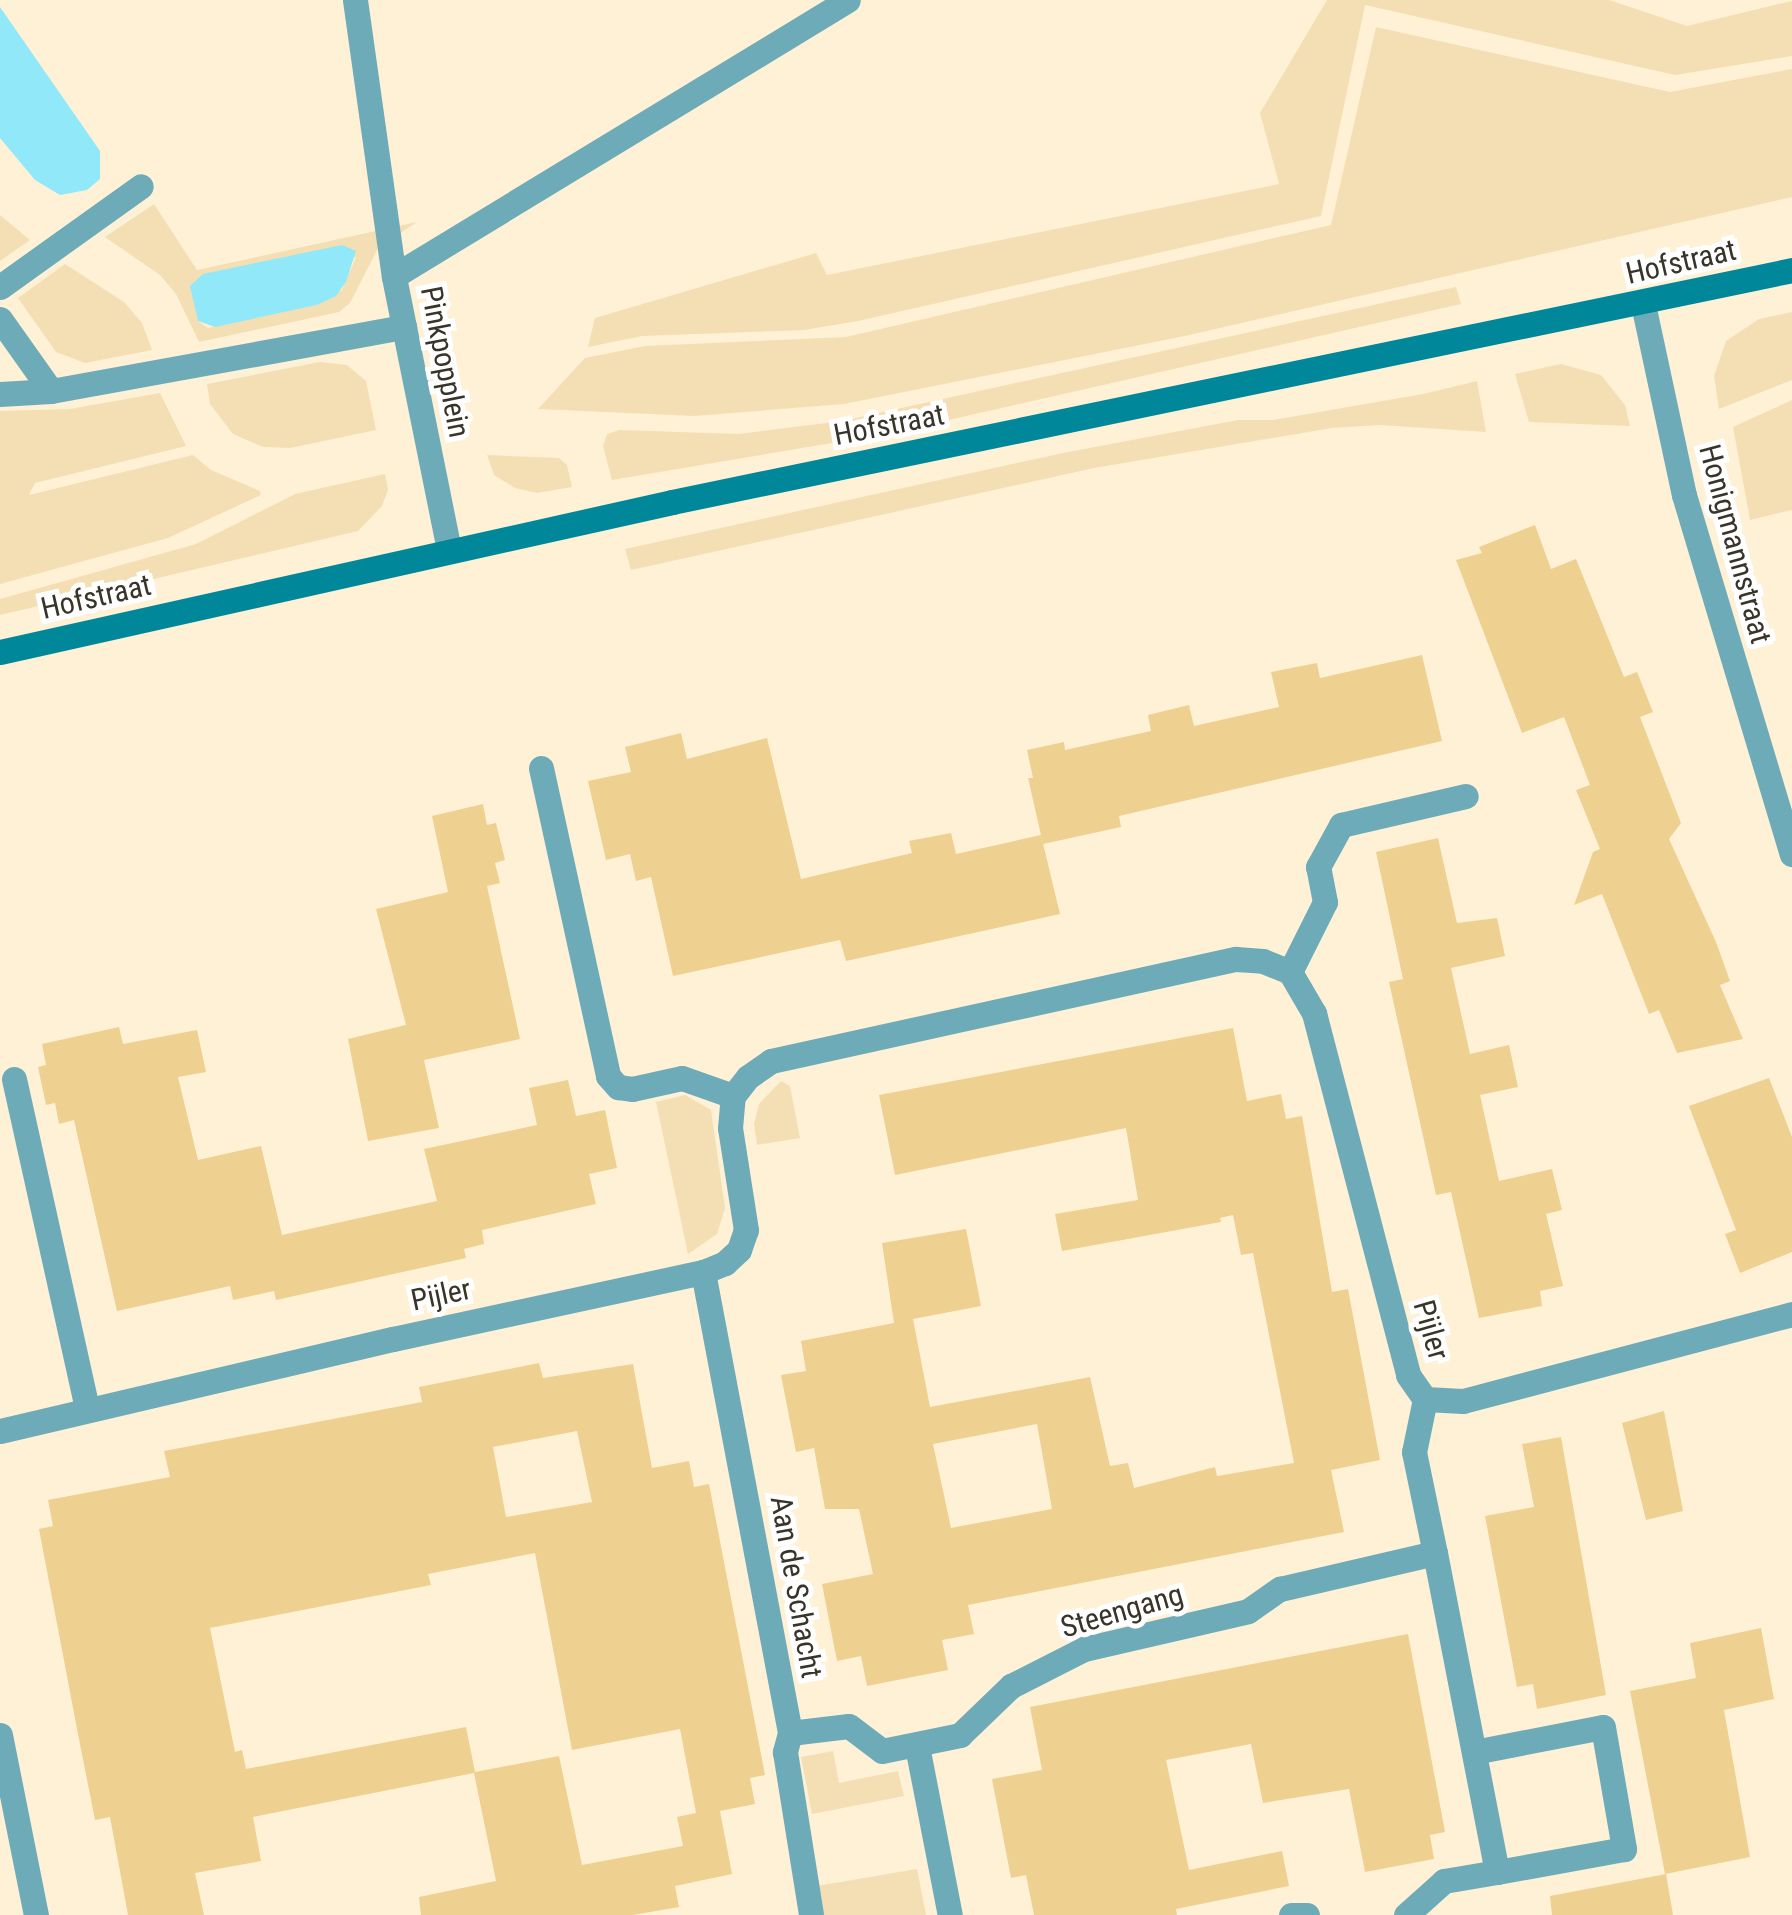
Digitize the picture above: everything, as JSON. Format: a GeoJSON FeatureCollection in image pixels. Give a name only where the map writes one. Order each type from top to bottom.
{"type":"FeatureCollection","features":[{"type":"Feature","properties":{"kind":"main road","name":"Hofstraat"},"geometry":{"type":"LineString","coordinates":[[0,652],[449,550],[1792,270]]}},
{"type":"Feature","properties":{"kind":"street"},"geometry":{"type":"LineString","coordinates":[[356,0],[394,276]]}},
{"type":"Feature","properties":{"kind":"street","name":"Pinkpopplein"},"geometry":{"type":"LineString","coordinates":[[449,550],[394,276],[848,0]]}},
{"type":"Feature","properties":{"kind":"street"},"geometry":{"type":"LineString","coordinates":[[0,286],[141,186]]}},
{"type":"Feature","properties":{"kind":"street","name":"Honigmannstraat"},"geometry":{"type":"LineString","coordinates":[[1643,304],[1684,495],[1792,854]]}},
{"type":"Feature","properties":{"kind":"street"},"geometry":{"type":"LineString","coordinates":[[0,319],[51,390]]}},
{"type":"Feature","properties":{"kind":"street"},"geometry":{"type":"LineString","coordinates":[[0,394],[51,390],[404,326]]}},
{"type":"Feature","properties":{"kind":"street"},"geometry":{"type":"LineString","coordinates":[[542,768],[608,1076],[618,1087],[632,1089],[682,1078],[734,1096],[748,1076],[772,1061],[809,1052],[1236,959],[1263,961],[1290,972],[1324,902],[1318,867],[1340,825],[1466,796]]}},
{"type":"Feature","properties":{"kind":"street","name":"Pijler"},"geometry":{"type":"LineString","coordinates":[[1290,972],[1314,1013],[1408,1375],[1425,1399],[1463,1401],[1792,1314]]}},
{"type":"Feature","properties":{"kind":"street"},"geometry":{"type":"LineString","coordinates":[[14,1079],[86,1409]]}},
{"type":"Feature","properties":{"kind":"street","name":"Pijler"},"geometry":{"type":"LineString","coordinates":[[0,1431],[703,1272],[725,1263],[739,1250],[746,1230],[730,1128],[734,1096]]}},
{"type":"Feature","properties":{"kind":"street","name":"Aan de Schacht"},"geometry":{"type":"LineString","coordinates":[[703,1272],[790,1733],[785,1752],[811,1915]]}},
{"type":"Feature","properties":{"kind":"street"},"geometry":{"type":"LineString","coordinates":[[1425,1399],[1414,1452],[1497,1872]]}},
{"type":"Feature","properties":{"kind":"street","name":"Steengang"},"geometry":{"type":"LineString","coordinates":[[790,1733],[849,1726],[882,1751],[918,1746],[960,1734],[1010,1686],[1084,1649],[1248,1611],[1280,1589],[1435,1553]]}},
{"type":"Feature","properties":{"kind":"street"},"geometry":{"type":"LineString","coordinates":[[1406,1915],[1444,1881],[1624,1849],[1603,1727],[1474,1752]]}},
{"type":"Feature","properties":{"kind":"street"},"geometry":{"type":"LineString","coordinates":[[0,1735],[36,1915]]}},
{"type":"Feature","properties":{"kind":"street"},"geometry":{"type":"LineString","coordinates":[[918,1746],[950,1915]]}},
{"type":"Feature","properties":{"kind":"street"},"geometry":{"type":"LineString","coordinates":[[1291,1915],[1307,1915]]}},
{"type":"Feature","properties":{"kind":"shaded area"},"geometry":{"type":"Polygon","coordinates":[[[1327,0],[1609,0],[1687,26],[1792,1],[1792,56],[1675,75],[1365,5],[1321,216],[858,321],[804,330],[642,336],[588,347],[595,318],[816,253],[827,275],[1279,184],[1260,113],[1327,0]]]}},
{"type":"Feature","properties":{"kind":"shaded area"},"geometry":{"type":"Polygon","coordinates":[[[1376,27],[1670,92],[1792,69],[1792,197],[1185,336],[844,404],[694,416],[538,409],[585,358],[645,346],[846,337],[1331,225],[1376,27]]]}},
{"type":"Feature","properties":{"kind":"shaded area"},"geometry":{"type":"Polygon","coordinates":[[[154,204],[197,270],[417,222],[378,248],[350,303],[339,312],[199,342],[176,294],[160,275],[105,237],[154,204]],[[356,257],[191,286],[198,321],[208,328],[317,305],[342,290],[356,257]]]}},
{"type":"Feature","properties":{"kind":"shaded area"},"geometry":{"type":"Polygon","coordinates":[[[0,215],[30,240],[0,261],[0,215]]]}},
{"type":"Feature","properties":{"kind":"shaded area"},"geometry":{"type":"Polygon","coordinates":[[[65,264],[124,302],[142,323],[152,350],[85,363],[56,352],[18,298],[65,264]]]}},
{"type":"Feature","properties":{"kind":"shaded area"},"geometry":{"type":"Polygon","coordinates":[[[1456,287],[1461,304],[891,433],[612,480],[603,446],[607,434],[619,430],[739,434],[842,421],[1456,287]]]}},
{"type":"Feature","properties":{"kind":"shaded area"},"geometry":{"type":"Polygon","coordinates":[[[1792,312],[1792,380],[1719,409],[1714,376],[1726,341],[1759,319],[1792,312]]]}},
{"type":"Feature","properties":{"kind":"shaded area"},"geometry":{"type":"Polygon","coordinates":[[[320,362],[347,365],[366,381],[376,430],[290,448],[263,447],[233,434],[210,404],[207,384],[320,362]]]}},
{"type":"Feature","properties":{"kind":"shaded area"},"geometry":{"type":"Polygon","coordinates":[[[1561,364],[1601,375],[1625,405],[1630,426],[1529,422],[1515,374],[1561,364]]]}},
{"type":"Feature","properties":{"kind":"shaded area"},"geometry":{"type":"Polygon","coordinates":[[[1477,381],[1486,432],[1380,425],[1332,428],[1094,468],[631,570],[625,549],[1063,453],[1238,420],[1273,420],[1423,394],[1477,381]]]}},
{"type":"Feature","properties":{"kind":"shaded area"},"geometry":{"type":"Polygon","coordinates":[[[160,393],[186,446],[35,483],[29,495],[193,455],[211,470],[260,491],[261,495],[168,538],[0,584],[0,411],[70,409],[160,393]]]}},
{"type":"Feature","properties":{"kind":"shaded area"},"geometry":{"type":"Polygon","coordinates":[[[1792,400],[1792,510],[1750,520],[1733,427],[1792,400]]]}},
{"type":"Feature","properties":{"kind":"shaded area"},"geometry":{"type":"Polygon","coordinates":[[[487,455],[559,458],[567,465],[572,487],[537,493],[515,488],[494,475],[487,455]]]}},
{"type":"Feature","properties":{"kind":"shaded area"},"geometry":{"type":"Polygon","coordinates":[[[385,474],[388,490],[382,506],[358,531],[0,615],[0,599],[196,544],[295,494],[385,474]]]}},
{"type":"Feature","properties":{"kind":"shaded area"},"geometry":{"type":"Polygon","coordinates":[[[781,1081],[790,1086],[800,1138],[757,1145],[754,1124],[759,1104],[781,1081]]]}},
{"type":"Feature","properties":{"kind":"shaded area"},"geometry":{"type":"Polygon","coordinates":[[[685,1095],[711,1110],[725,1208],[717,1234],[688,1254],[656,1102],[685,1095]]]}},
{"type":"Feature","properties":{"kind":"shaded area"},"geometry":{"type":"Polygon","coordinates":[[[833,1751],[839,1783],[898,1771],[904,1796],[812,1814],[801,1757],[833,1751]]]}},
{"type":"Feature","properties":{"kind":"shaded area"},"geometry":{"type":"Polygon","coordinates":[[[917,1869],[926,1915],[822,1915],[817,1886],[917,1869]]]}},
{"type":"Feature","properties":{"kind":"water"},"geometry":{"type":"Polygon","coordinates":[[[0,7],[100,151],[100,179],[87,190],[60,195],[35,180],[0,138],[0,7]]]}},
{"type":"Feature","properties":{"kind":"water"},"geometry":{"type":"Polygon","coordinates":[[[342,245],[356,251],[346,282],[336,296],[317,305],[215,327],[198,321],[190,286],[203,274],[342,245]]]}},
{"type":"Feature","properties":{"kind":"building"},"geometry":{"type":"Polygon","coordinates":[[[1535,525],[1551,569],[1576,559],[1624,677],[1637,672],[1653,712],[1640,717],[1681,823],[1669,839],[1716,942],[1730,981],[1720,985],[1743,1039],[1677,1053],[1659,1010],[1649,1014],[1602,894],[1574,905],[1593,852],[1600,849],[1576,790],[1590,785],[1564,717],[1522,733],[1456,560],[1482,553],[1479,547],[1535,525]]]}},
{"type":"Feature","properties":{"kind":"building"},"geometry":{"type":"Polygon","coordinates":[[[1422,655],[1442,741],[1119,816],[1121,827],[1043,844],[1028,778],[1033,778],[1027,750],[1064,742],[1065,750],[1151,731],[1148,715],[1189,705],[1194,726],[1279,707],[1271,672],[1317,663],[1320,678],[1422,655]]]}},
{"type":"Feature","properties":{"kind":"building"},"geometry":{"type":"Polygon","coordinates":[[[681,733],[687,759],[767,738],[801,879],[912,853],[909,841],[951,833],[956,854],[1041,835],[1060,914],[846,961],[840,940],[673,976],[651,877],[636,881],[630,854],[606,860],[588,781],[631,772],[625,747],[681,733]]]}},
{"type":"Feature","properties":{"kind":"building"},"geometry":{"type":"Polygon","coordinates":[[[483,804],[487,825],[496,823],[505,860],[495,863],[500,883],[487,886],[520,1039],[424,1060],[439,1128],[368,1141],[348,1039],[406,1025],[376,909],[448,892],[432,816],[483,804]]]}},
{"type":"Feature","properties":{"kind":"building"},"geometry":{"type":"Polygon","coordinates":[[[1438,838],[1457,923],[1497,918],[1505,956],[1451,968],[1470,1054],[1509,1045],[1518,1087],[1480,1095],[1499,1181],[1552,1169],[1562,1210],[1546,1214],[1563,1286],[1540,1291],[1542,1306],[1479,1318],[1451,1192],[1436,1195],[1389,982],[1403,979],[1376,852],[1438,838]]]}},
{"type":"Feature","properties":{"kind":"building"},"geometry":{"type":"Polygon","coordinates":[[[119,1027],[123,1044],[197,1030],[206,1072],[178,1077],[198,1160],[261,1146],[282,1235],[437,1201],[424,1149],[537,1125],[529,1088],[568,1080],[576,1116],[605,1110],[617,1168],[589,1174],[596,1204],[482,1230],[484,1244],[464,1249],[466,1258],[276,1300],[274,1291],[233,1300],[230,1286],[117,1311],[74,1120],[59,1124],[55,1103],[46,1105],[38,1067],[46,1065],[42,1044],[119,1027]]]}},
{"type":"Feature","properties":{"kind":"building"},"geometry":{"type":"Polygon","coordinates":[[[1233,1028],[1247,1101],[1281,1094],[1286,1119],[1302,1116],[1332,1292],[1348,1289],[1380,1460],[1331,1470],[1344,1532],[968,1605],[974,1634],[942,1640],[948,1670],[867,1686],[861,1656],[837,1661],[822,1584],[873,1574],[859,1509],[825,1509],[814,1448],[796,1452],[781,1375],[806,1371],[801,1341],[894,1323],[882,1243],[966,1229],[981,1306],[913,1319],[930,1407],[1090,1377],[1110,1466],[1128,1463],[1134,1488],[1215,1467],[1217,1476],[1294,1463],[1253,1253],[1241,1255],[1233,1215],[1220,1218],[1221,1222],[1062,1251],[1055,1214],[1138,1200],[1126,1128],[895,1175],[879,1095],[1233,1028]],[[1037,1424],[933,1444],[951,1528],[1052,1509],[1037,1424]]]}},
{"type":"Feature","properties":{"kind":"building"},"geometry":{"type":"Polygon","coordinates":[[[1769,1078],[1792,1137],[1792,1252],[1740,1273],[1725,1234],[1736,1230],[1689,1106],[1769,1078]]]}},
{"type":"Feature","properties":{"kind":"building"},"geometry":{"type":"Polygon","coordinates":[[[539,1363],[543,1378],[633,1364],[652,1468],[689,1461],[694,1487],[709,1484],[765,1775],[750,1778],[755,1804],[720,1811],[732,1874],[675,1886],[679,1907],[633,1915],[421,1915],[419,1897],[496,1881],[474,1773],[253,1817],[261,1861],[195,1873],[204,1915],[128,1915],[110,1817],[95,1820],[78,1734],[39,1529],[53,1526],[48,1500],[170,1477],[164,1451],[422,1402],[419,1387],[539,1363]],[[577,1431],[493,1447],[506,1517],[592,1502],[577,1431]],[[535,1553],[428,1574],[431,1585],[210,1628],[235,1752],[242,1750],[246,1769],[466,1727],[475,1772],[559,1756],[582,1865],[683,1846],[677,1817],[696,1813],[680,1729],[572,1750],[535,1553]]]}},
{"type":"Feature","properties":{"kind":"building"},"geometry":{"type":"Polygon","coordinates":[[[1664,1411],[1683,1511],[1646,1520],[1622,1423],[1664,1411]]]}},
{"type":"Feature","properties":{"kind":"building"},"geometry":{"type":"Polygon","coordinates":[[[1561,1437],[1606,1695],[1537,1709],[1533,1684],[1517,1687],[1485,1516],[1534,1507],[1522,1444],[1561,1437]]]}},
{"type":"Feature","properties":{"kind":"building"},"geometry":{"type":"Polygon","coordinates":[[[1761,1628],[1774,1699],[1724,1710],[1750,1857],[1665,1874],[1630,1691],[1696,1678],[1690,1643],[1761,1628]]]}},
{"type":"Feature","properties":{"kind":"building"},"geometry":{"type":"Polygon","coordinates":[[[1408,1634],[1445,1832],[1430,1835],[1434,1859],[1365,1872],[1349,1789],[1263,1803],[1251,1744],[1166,1760],[1189,1870],[1282,1851],[1289,1886],[1176,1909],[1177,1915],[1034,1915],[1026,1875],[1011,1878],[992,1779],[1042,1770],[1030,1707],[1408,1634]]]}},
{"type":"Feature","properties":{"kind":"building"},"geometry":{"type":"Polygon","coordinates":[[[1666,1874],[1673,1915],[1552,1915],[1550,1896],[1666,1874]]]}}]}
